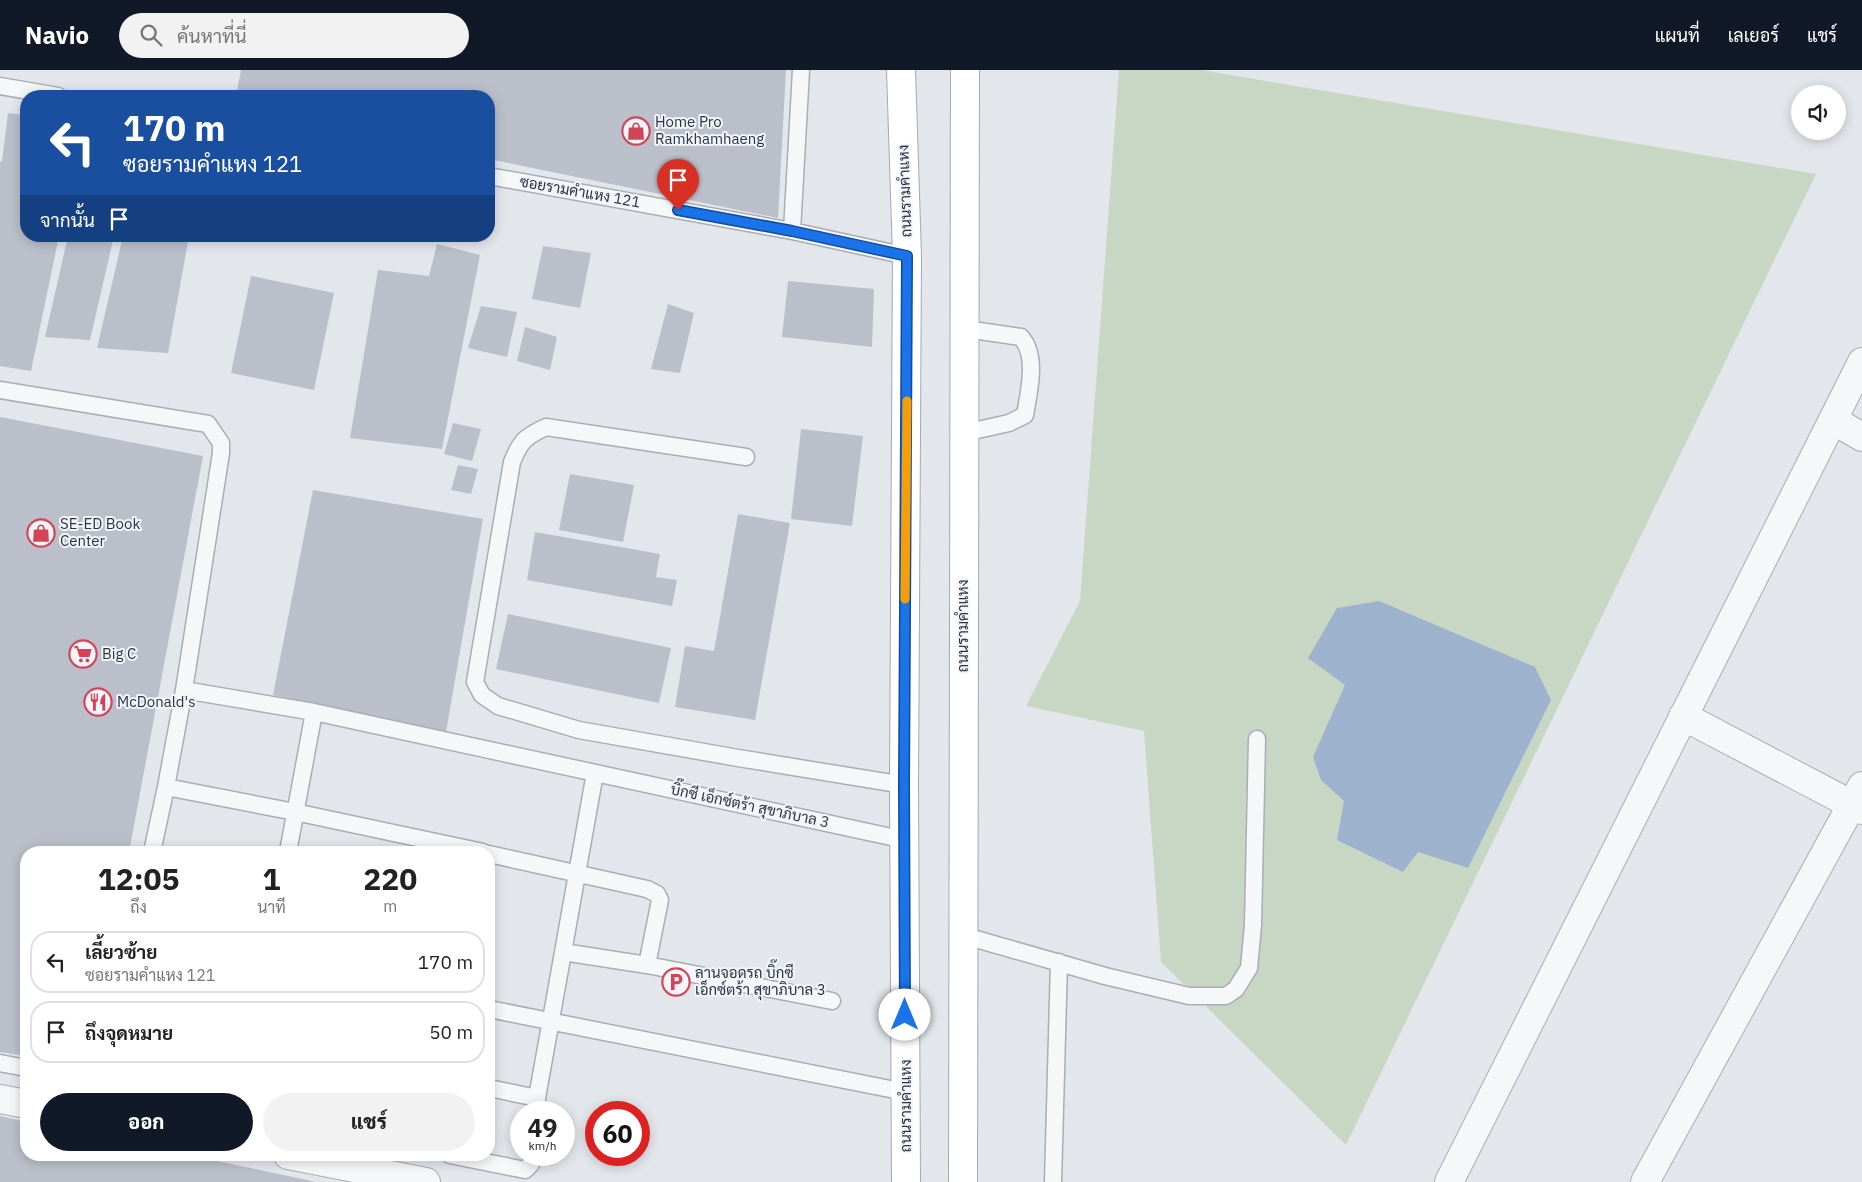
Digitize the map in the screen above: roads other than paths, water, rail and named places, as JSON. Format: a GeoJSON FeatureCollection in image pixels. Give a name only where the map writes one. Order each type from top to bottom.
{"type":"FeatureCollection","features":[{"type":"Feature","properties":{"kind":"main road","name":"ถนนรามคำแหง"},"geometry":{"type":"LineString","coordinates":[[901,70],[907,256],[904,785],[906,1182]]}},
{"type":"Feature","properties":{"kind":"main road","name":"ถนนรามคำแหง"},"geometry":{"type":"LineString","coordinates":[[963,1182],[965,70]]}},
{"type":"Feature","properties":{"kind":"street"},"geometry":{"type":"LineString","coordinates":[[1449,1182],[1862,362]]}},
{"type":"Feature","properties":{"kind":"street"},"geometry":{"type":"LineString","coordinates":[[1833,420],[1862,437]]}},
{"type":"Feature","properties":{"kind":"street"},"geometry":{"type":"LineString","coordinates":[[1645,1182],[1859,800],[1683,716]]}},
{"type":"Feature","properties":{"kind":"street"},"geometry":{"type":"LineString","coordinates":[[0,1099],[20,1103]]}},
{"type":"Feature","properties":{"kind":"street"},"geometry":{"type":"LineString","coordinates":[[319,1161],[426,1182]]}},
{"type":"Feature","properties":{"kind":"lane"},"geometry":{"type":"LineString","coordinates":[[792,231],[801,70]]}},
{"type":"Feature","properties":{"kind":"lane"},"geometry":{"type":"LineString","coordinates":[[0,86],[23,90]]}},
{"type":"Feature","properties":{"kind":"lane","name":"ซอยรามคำแหง 121"},"geometry":{"type":"LineString","coordinates":[[495,177],[792,231],[907,256]]}},
{"type":"Feature","properties":{"kind":"lane"},"geometry":{"type":"LineString","coordinates":[[964,433],[1016,421],[1025,415],[1030,385],[1028,345],[1021,337],[966,328]]}},
{"type":"Feature","properties":{"kind":"lane"},"geometry":{"type":"LineString","coordinates":[[0,390],[208,424],[221,443],[184,690],[153,846]]}},
{"type":"Feature","properties":{"kind":"lane"},"geometry":{"type":"LineString","coordinates":[[746,457],[546,427],[528,436],[519,444],[512,462],[475,682],[482,695],[498,706],[579,730],[904,785]]}},
{"type":"Feature","properties":{"kind":"lane","name":"บิ๊กซี เอ็กซ์ตร้า สุขาภิบาล 3"},"geometry":{"type":"LineString","coordinates":[[184,690],[314,712],[905,840]]}},
{"type":"Feature","properties":{"kind":"lane"},"geometry":{"type":"LineString","coordinates":[[289,846],[314,712]]}},
{"type":"Feature","properties":{"kind":"lane"},"geometry":{"type":"LineString","coordinates":[[962,935],[1105,976],[1189,996],[1226,996],[1236,990],[1249,968],[1253,925],[1257,739]]}},
{"type":"Feature","properties":{"kind":"lane"},"geometry":{"type":"LineString","coordinates":[[538,1101],[595,773]]}},
{"type":"Feature","properties":{"kind":"lane"},"geometry":{"type":"LineString","coordinates":[[166,787],[455,846]]}},
{"type":"Feature","properties":{"kind":"lane"},"geometry":{"type":"LineString","coordinates":[[495,855],[647,889],[657,894],[660,900],[647,965]]}},
{"type":"Feature","properties":{"kind":"lane"},"geometry":{"type":"LineString","coordinates":[[563,952],[647,965],[832,1000]]}},
{"type":"Feature","properties":{"kind":"lane"},"geometry":{"type":"LineString","coordinates":[[1053,1182],[1059,962]]}},
{"type":"Feature","properties":{"kind":"lane"},"geometry":{"type":"LineString","coordinates":[[495,1009],[906,1092]]}},
{"type":"Feature","properties":{"kind":"lane"},"geometry":{"type":"LineString","coordinates":[[0,1063],[20,1067]]}},
{"type":"Feature","properties":{"kind":"lane"},"geometry":{"type":"LineString","coordinates":[[495,1090],[526,1101]]}},
{"type":"Feature","properties":{"kind":"lane"},"geometry":{"type":"LineString","coordinates":[[480,1161],[524,1170],[529,1166]]}},
{"type":"Feature","properties":{"kind":"water"},"geometry":{"type":"Polygon","coordinates":[[[1379,601],[1535,667],[1551,700],[1468,868],[1418,852],[1403,872],[1337,840],[1344,801],[1321,780],[1313,757],[1345,685],[1308,658],[1337,608],[1379,601]]]}},
{"type":"Feature","properties":{"kind":"place","name":"Home Pro Ramkhamhaeng"},"geometry":{"type":"Point","coordinates":[636,131]}},
{"type":"Feature","properties":{"kind":"place","name":"SE-ED Book Center"},"geometry":{"type":"Point","coordinates":[41,533]}},
{"type":"Feature","properties":{"kind":"place","name":"Big C"},"geometry":{"type":"Point","coordinates":[83,654]}},
{"type":"Feature","properties":{"kind":"place","name":"McDonald's"},"geometry":{"type":"Point","coordinates":[98,702]}},
{"type":"Feature","properties":{"kind":"place","name":"ลานจอดรถ บิ๊กซี เอ็กซ์ตร้า สุขาภิบาล 3"},"geometry":{"type":"Point","coordinates":[676,982]}}]}
